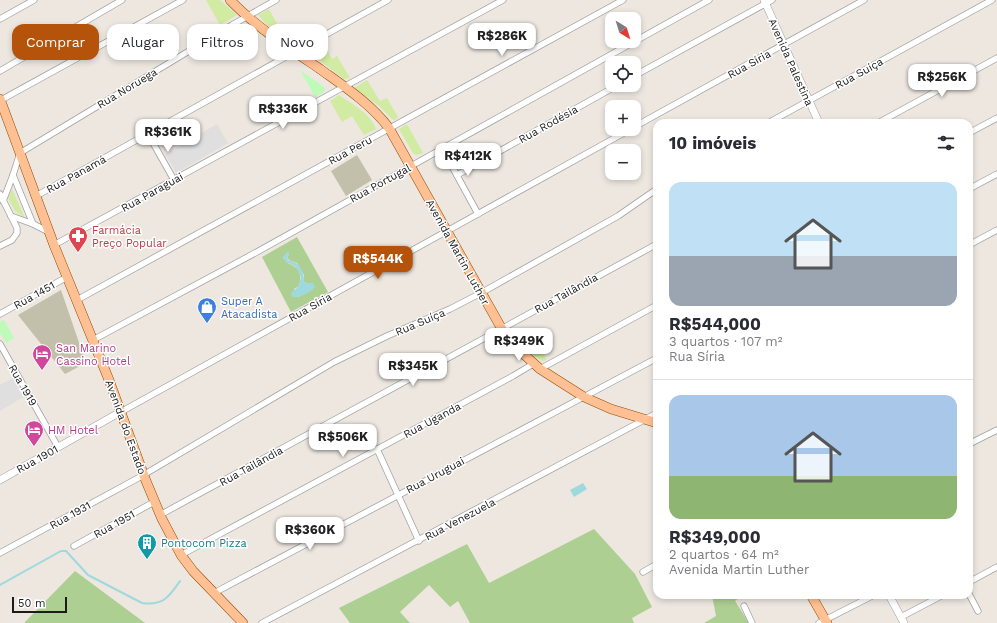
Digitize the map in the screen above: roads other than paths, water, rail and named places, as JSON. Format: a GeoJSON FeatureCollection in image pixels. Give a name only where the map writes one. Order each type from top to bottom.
{"type":"FeatureCollection","features":[{"type":"Feature","properties":{"kind":"main road","name":"Avenida Martin Luther"},"geometry":{"type":"LineString","coordinates":[[230,0],[266,30]]}},
{"type":"Feature","properties":{"kind":"main road","name":"Avenida Martin Luther"},"geometry":{"type":"LineString","coordinates":[[306,60],[372,108],[389,128],[508,340],[537,366],[584,397],[611,409],[653,422]]}},
{"type":"Feature","properties":{"kind":"main road","name":"Avenida do Estado"},"geometry":{"type":"LineString","coordinates":[[0,99],[54,245],[93,340],[118,413],[142,476],[160,515],[181,555],[193,571],[243,623]]}},
{"type":"Feature","properties":{"kind":"main road"},"geometry":{"type":"LineString","coordinates":[[813,599],[824,622]]}},
{"type":"Feature","properties":{"kind":"street"},"geometry":{"type":"LineString","coordinates":[[0,19],[34,0]]}},
{"type":"Feature","properties":{"kind":"street"},"geometry":{"type":"LineString","coordinates":[[0,71],[122,0]]}},
{"type":"Feature","properties":{"kind":"street"},"geometry":{"type":"LineString","coordinates":[[0,99],[183,0]]}},
{"type":"Feature","properties":{"kind":"street","name":"Rua Noruega"},"geometry":{"type":"LineString","coordinates":[[20,153],[276,0]]}},
{"type":"Feature","properties":{"kind":"street","name":"Rua Panamá"},"geometry":{"type":"LineString","coordinates":[[328,34],[388,0]]}},
{"type":"Feature","properties":{"kind":"street","name":"Rua Paraguai"},"geometry":{"type":"LineString","coordinates":[[54,245],[503,0]]}},
{"type":"Feature","properties":{"kind":"street","name":"Rua Peru"},"geometry":{"type":"LineString","coordinates":[[77,300],[623,0]]}},
{"type":"Feature","properties":{"kind":"street","name":"Rua Portugal"},"geometry":{"type":"LineString","coordinates":[[93,340],[261,250],[709,0]]}},
{"type":"Feature","properties":{"kind":"street","name":"Rua Síria"},"geometry":{"type":"LineString","coordinates":[[641,123],[864,0]]}},
{"type":"Feature","properties":{"kind":"street","name":"Rua Suíça"},"geometry":{"type":"LineString","coordinates":[[775,119],[992,0]]}},
{"type":"Feature","properties":{"kind":"street"},"geometry":{"type":"LineString","coordinates":[[641,72],[767,1]]}},
{"type":"Feature","properties":{"kind":"street","name":"Avenida Palestina"},"geometry":{"type":"LineString","coordinates":[[767,1],[817,119]]}},
{"type":"Feature","properties":{"kind":"street"},"geometry":{"type":"LineString","coordinates":[[885,119],[997,58]]}},
{"type":"Feature","properties":{"kind":"street","name":"Rua Panamá"},"geometry":{"type":"LineString","coordinates":[[36,196],[281,60]]}},
{"type":"Feature","properties":{"kind":"street","name":"Rua Rodésia"},"geometry":{"type":"LineString","coordinates":[[457,174],[605,92]]}},
{"type":"Feature","properties":{"kind":"street"},"geometry":{"type":"LineString","coordinates":[[973,131],[997,118]]}},
{"type":"Feature","properties":{"kind":"street"},"geometry":{"type":"LineString","coordinates":[[148,134],[174,180]]}},
{"type":"Feature","properties":{"kind":"street","name":"Rua Síria"},"geometry":{"type":"LineString","coordinates":[[118,413],[618,136]]}},
{"type":"Feature","properties":{"kind":"street"},"geometry":{"type":"LineString","coordinates":[[442,148],[478,214]]}},
{"type":"Feature","properties":{"kind":"street"},"geometry":{"type":"LineString","coordinates":[[4,201],[20,153]]}},
{"type":"Feature","properties":{"kind":"street"},"geometry":{"type":"LineString","coordinates":[[13,174],[33,224]]}},
{"type":"Feature","properties":{"kind":"street"},"geometry":{"type":"LineString","coordinates":[[973,187],[997,174]]}},
{"type":"Feature","properties":{"kind":"street","name":"Rua Suíça"},"geometry":{"type":"LineString","coordinates":[[142,476],[334,362],[387,336],[450,309],[481,293],[618,216],[653,192]]}},
{"type":"Feature","properties":{"kind":"street"},"geometry":{"type":"LineString","coordinates":[[0,194],[18,233],[12,240],[0,246]]}},
{"type":"Feature","properties":{"kind":"street"},"geometry":{"type":"LineString","coordinates":[[11,216],[33,224],[50,233]]}},
{"type":"Feature","properties":{"kind":"street"},"geometry":{"type":"LineString","coordinates":[[973,243],[997,230]]}},
{"type":"Feature","properties":{"kind":"street","name":"Rua Tailândia"},"geometry":{"type":"LineString","coordinates":[[160,515],[653,246]]}},
{"type":"Feature","properties":{"kind":"street","name":"Rua 1451"},"geometry":{"type":"LineString","coordinates":[[0,314],[68,276]]}},
{"type":"Feature","properties":{"kind":"street","name":"Rua Uganda"},"geometry":{"type":"LineString","coordinates":[[181,555],[378,449],[653,307]]}},
{"type":"Feature","properties":{"kind":"street","name":"Rua 1919"},"geometry":{"type":"LineString","coordinates":[[0,344],[58,447]]}},
{"type":"Feature","properties":{"kind":"street","name":"Rua Uruguai"},"geometry":{"type":"LineString","coordinates":[[214,593],[653,360]]}},
{"type":"Feature","properties":{"kind":"street","name":"Rua 1901"},"geometry":{"type":"LineString","coordinates":[[0,480],[118,413]]}},
{"type":"Feature","properties":{"kind":"street","name":"Rua Venezuela"},"geometry":{"type":"LineString","coordinates":[[262,623],[419,541],[653,415]]}},
{"type":"Feature","properties":{"kind":"street"},"geometry":{"type":"LineString","coordinates":[[973,442],[997,430]]}},
{"type":"Feature","properties":{"kind":"street"},"geometry":{"type":"LineString","coordinates":[[378,449],[419,541]]}},
{"type":"Feature","properties":{"kind":"street","name":"Rua 1931"},"geometry":{"type":"LineString","coordinates":[[0,553],[142,476]]}},
{"type":"Feature","properties":{"kind":"street","name":"Rua 1951"},"geometry":{"type":"LineString","coordinates":[[74,546],[154,502]]}},
{"type":"Feature","properties":{"kind":"street"},"geometry":{"type":"LineString","coordinates":[[643,572],[653,566]]}},
{"type":"Feature","properties":{"kind":"street"},"geometry":{"type":"LineString","coordinates":[[973,580],[997,567]]}},
{"type":"Feature","properties":{"kind":"street"},"geometry":{"type":"LineString","coordinates":[[824,622],[867,599]]}},
{"type":"Feature","properties":{"kind":"street"},"geometry":{"type":"LineString","coordinates":[[891,599],[902,620],[936,599]]}},
{"type":"Feature","properties":{"kind":"street"},"geometry":{"type":"LineString","coordinates":[[972,599],[978,611]]}},
{"type":"Feature","properties":{"kind":"street"},"geometry":{"type":"LineString","coordinates":[[744,606],[752,623]]}},
{"type":"Feature","properties":{"kind":"water"},"geometry":{"type":"Polygon","coordinates":[[[287,252],[289,252],[287,257],[288,260],[296,263],[302,271],[304,282],[313,283],[315,287],[308,293],[301,296],[292,297],[291,293],[299,286],[301,277],[296,267],[285,261],[283,257],[287,252]]]}},
{"type":"Feature","properties":{"kind":"water"},"geometry":{"type":"Polygon","coordinates":[[[583,483],[587,489],[574,497],[570,490],[583,483]]]}},
{"type":"Feature","properties":{"kind":"waterway"},"geometry":{"type":"LineString","coordinates":[[0,585],[61,551],[66,551],[88,575],[142,603],[149,604],[160,602],[169,596],[180,581]]}},
{"type":"Feature","properties":{"kind":"place","name":"Farmácia Preço Popular"},"geometry":{"type":"Point","coordinates":[78,253]}},
{"type":"Feature","properties":{"kind":"place","name":"Super A Atacadista"},"geometry":{"type":"Point","coordinates":[207,324]}},
{"type":"Feature","properties":{"kind":"place","name":"San Marino Cassino Hotel"},"geometry":{"type":"Point","coordinates":[42,371]}},
{"type":"Feature","properties":{"kind":"place","name":"HM Hotel"},"geometry":{"type":"Point","coordinates":[34,447]}},
{"type":"Feature","properties":{"kind":"place","name":"Pontocom Pizza"},"geometry":{"type":"Point","coordinates":[147,560]}}]}
